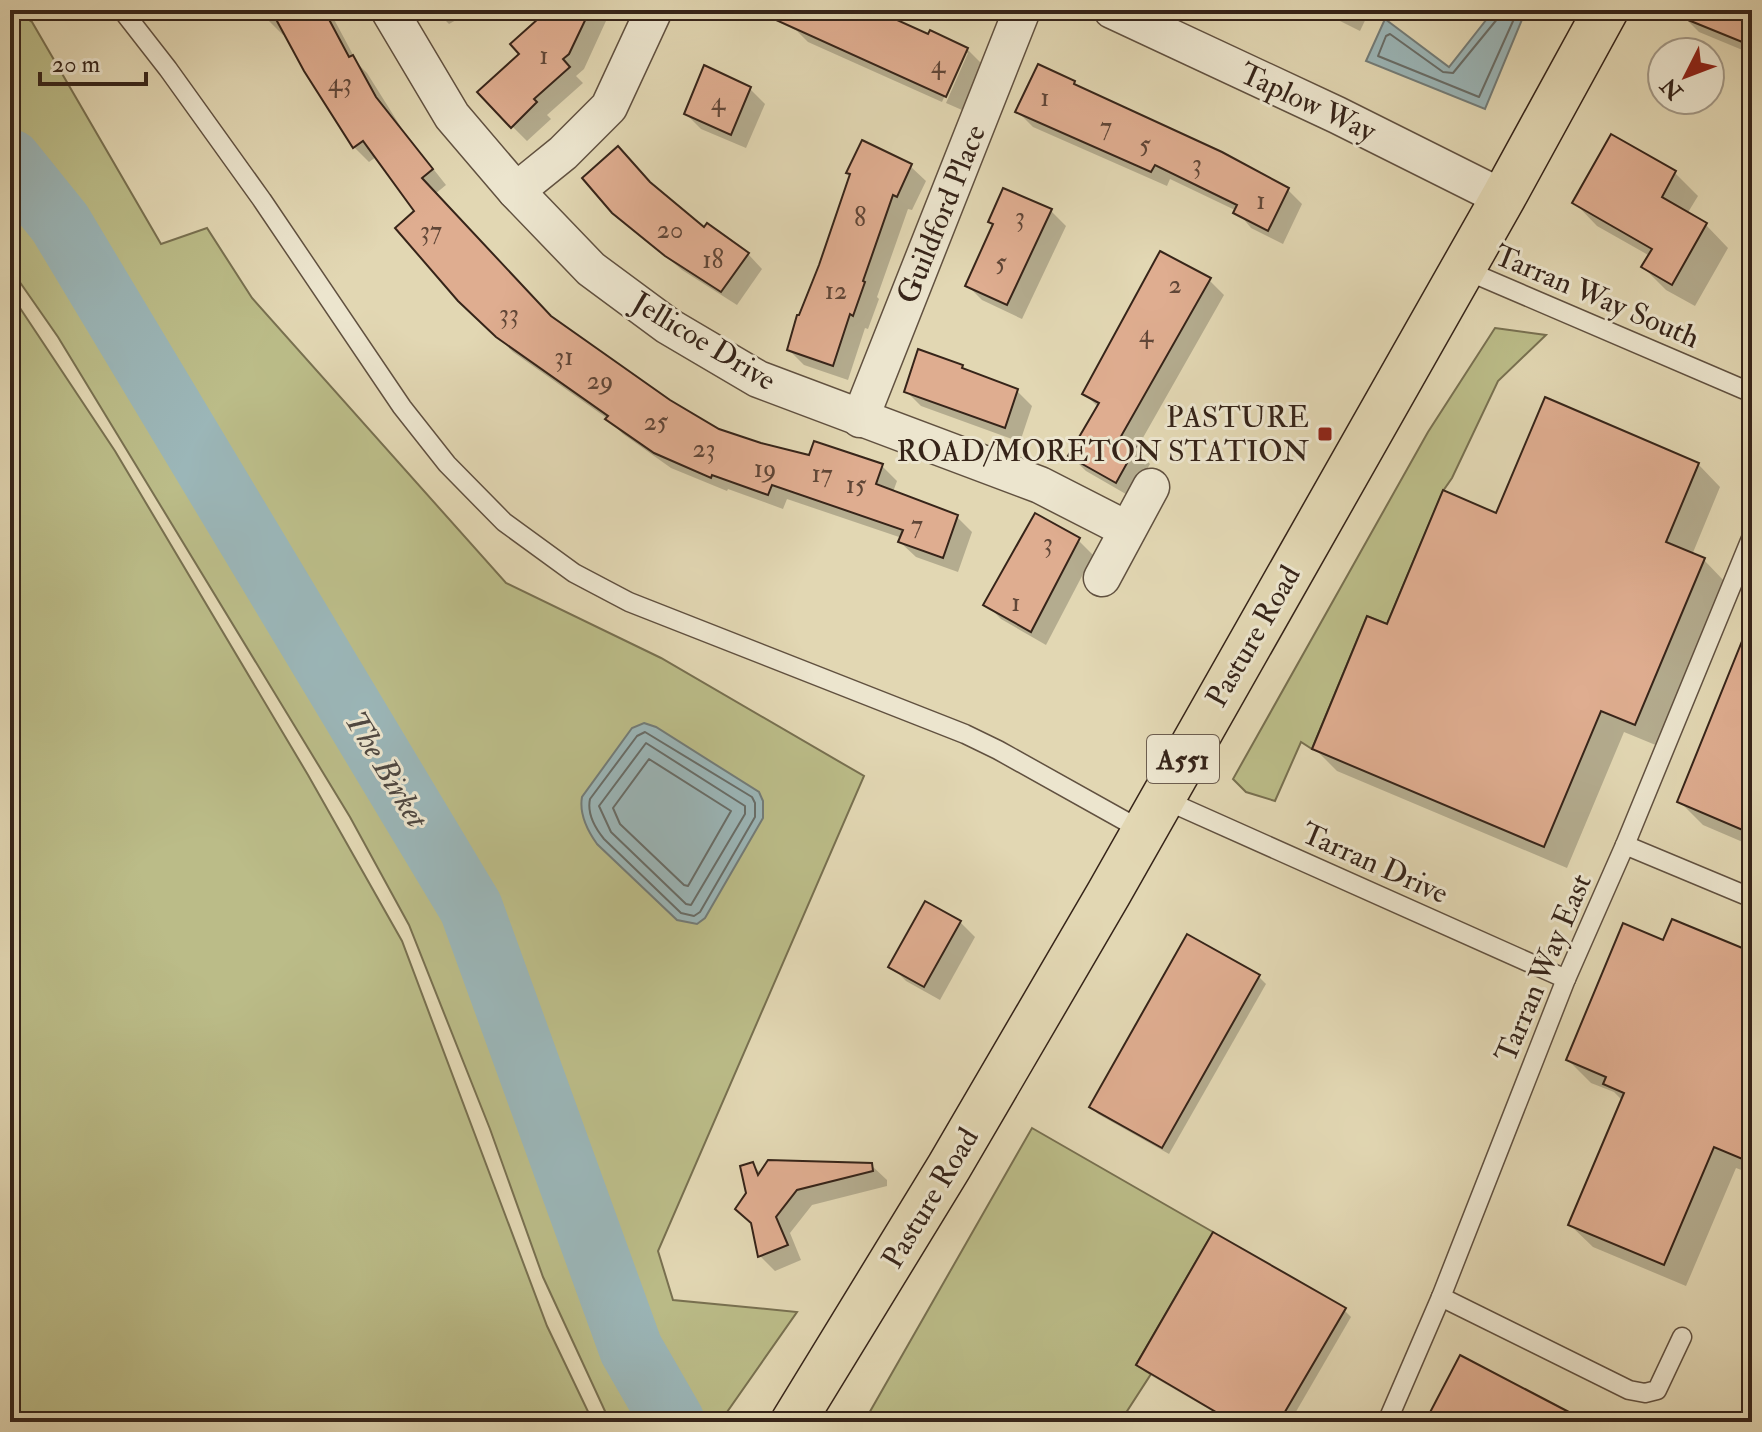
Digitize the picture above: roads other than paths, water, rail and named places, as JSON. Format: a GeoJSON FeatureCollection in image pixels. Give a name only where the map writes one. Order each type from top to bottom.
{"type":"FeatureCollection","features":[{"type":"Feature","properties":{"kind":"main road","name":"Pasture Road"},"geometry":{"type":"LineString","coordinates":[[793,1422],[949,1167],[1152,815],[1463,269],[1606,10]]}},
{"type":"Feature","properties":{"kind":"street","name":"Jellicoe Drive"},"geometry":{"type":"LineString","coordinates":[[389,10],[452,116],[516,191],[591,269],[668,326],[758,379],[1040,485],[1126,529]]}},
{"type":"Feature","properties":{"kind":"street"},"geometry":{"type":"LineString","coordinates":[[516,191],[563,153],[609,107],[654,10]]}},
{"type":"Feature","properties":{"kind":"street","name":"Guildford Place"},"geometry":{"type":"LineString","coordinates":[[860,419],[1022,10]]}},
{"type":"Feature","properties":{"kind":"street","name":"Taplow Way"},"geometry":{"type":"LineString","coordinates":[[1112,10],[1337,115],[1503,198]]}},
{"type":"Feature","properties":{"kind":"street"},"geometry":{"type":"LineString","coordinates":[[1102,578],[1151,487]]}},
{"type":"Feature","properties":{"kind":"lane","name":"Tarran Drive"},"geometry":{"type":"LineString","coordinates":[[122,10],[224,147],[423,435],[477,495],[528,541],[574,573],[629,602],[965,734],[1019,761],[1566,979]]}},
{"type":"Feature","properties":{"kind":"lane","name":"Tarran Way South"},"geometry":{"type":"LineString","coordinates":[[1463,269],[1752,393]]}},
{"type":"Feature","properties":{"kind":"lane","name":"Tarran Way East"},"geometry":{"type":"LineString","coordinates":[[1387,1422],[1441,1297],[1566,979],[1625,845],[1752,536]]}},
{"type":"Feature","properties":{"kind":"lane"},"geometry":{"type":"LineString","coordinates":[[1625,845],[1752,898]]}},
{"type":"Feature","properties":{"kind":"lane"},"geometry":{"type":"LineString","coordinates":[[1441,1297],[1629,1390],[1645,1393],[1657,1390],[1682,1337]]}},
{"type":"Feature","properties":{"kind":"water"},"geometry":{"type":"Polygon","coordinates":[[[1494,10],[1526,10],[1485,109],[1366,61],[1385,19],[1449,67],[1494,10]]]}},
{"type":"Feature","properties":{"kind":"water"},"geometry":{"type":"Polygon","coordinates":[[[644,723],[656,727],[759,792],[763,801],[763,818],[705,918],[697,924],[677,920],[597,844],[583,816],[582,797],[632,728],[644,723]]]}},
{"type":"Feature","properties":{"kind":"waterway","name":"The Birket"},"geometry":{"type":"LineString","coordinates":[[10,161],[60,223],[471,908],[631,1349],[673,1422]]}},
{"type":"Feature","properties":{"kind":"place","name":"PASTURE ROAD/MORETON STATION"},"geometry":{"type":"Point","coordinates":[1325,434]}}]}
